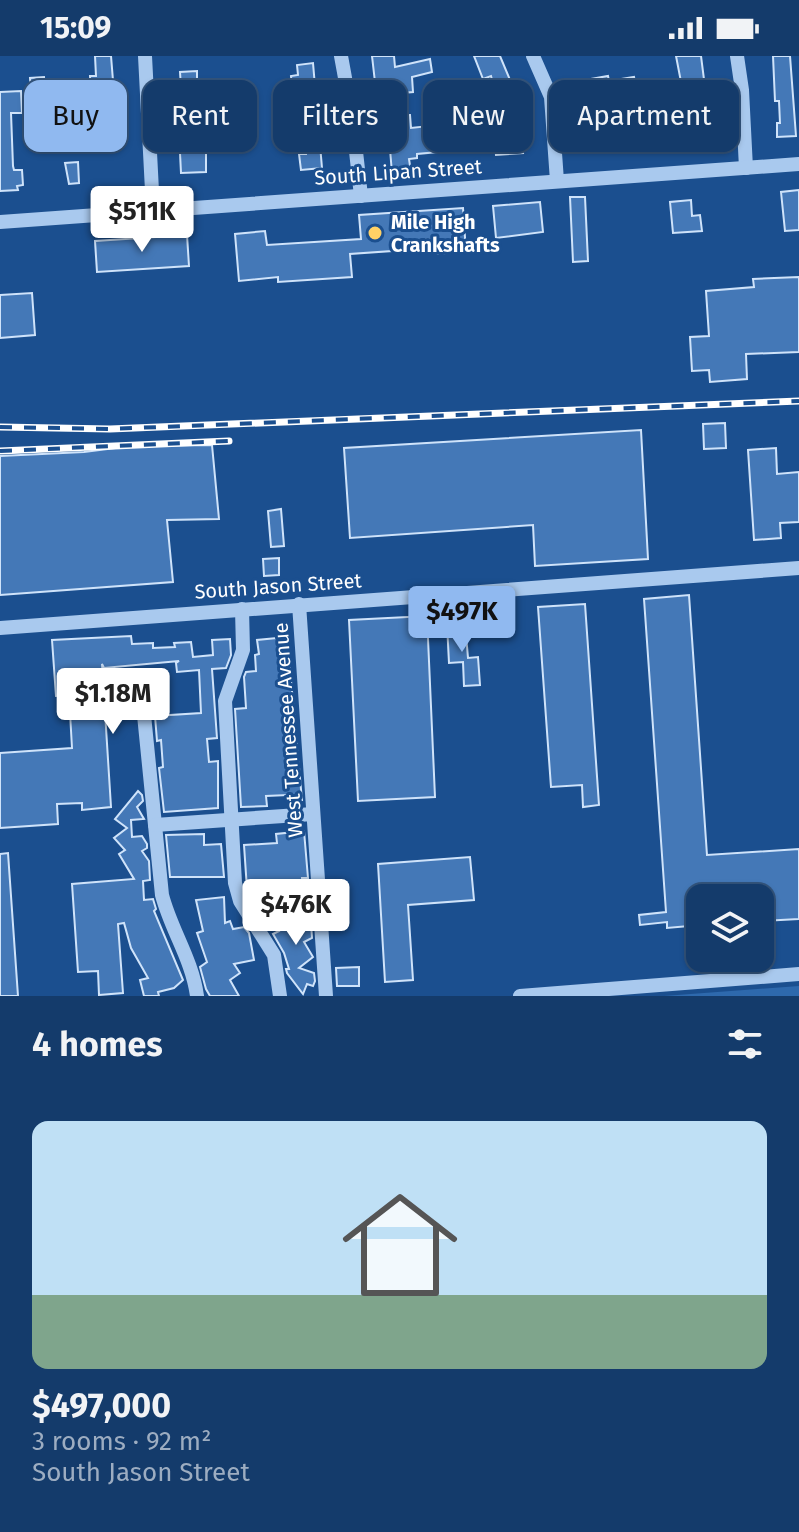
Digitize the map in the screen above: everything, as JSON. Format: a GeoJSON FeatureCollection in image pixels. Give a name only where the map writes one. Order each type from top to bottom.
{"type":"FeatureCollection","features":[{"type":"Feature","properties":{"kind":"street"},"geometry":{"type":"LineString","coordinates":[[145,56],[153,210]]}},
{"type":"Feature","properties":{"kind":"street"},"geometry":{"type":"LineString","coordinates":[[341,56],[352,116],[361,196]]}},
{"type":"Feature","properties":{"kind":"street"},"geometry":{"type":"LineString","coordinates":[[533,56],[551,97],[557,181]]}},
{"type":"Feature","properties":{"kind":"street"},"geometry":{"type":"LineString","coordinates":[[737,56],[746,168]]}},
{"type":"Feature","properties":{"kind":"street","name":"South Lipan Street"},"geometry":{"type":"LineString","coordinates":[[0,222],[799,164]]}},
{"type":"Feature","properties":{"kind":"street","name":"South Jason Street"},"geometry":{"type":"LineString","coordinates":[[0,628],[799,568]]}},
{"type":"Feature","properties":{"kind":"street","name":"West Tennessee Avenue"},"geometry":{"type":"LineString","coordinates":[[299,604],[326,996]]}},
{"type":"Feature","properties":{"kind":"street"},"geometry":{"type":"LineString","coordinates":[[242,609],[243,650],[225,701],[235,883],[240,901],[274,955],[280,996]]}},
{"type":"Feature","properties":{"kind":"street"},"geometry":{"type":"LineString","coordinates":[[142,695],[167,914],[189,958],[197,996]]}},
{"type":"Feature","properties":{"kind":"street"},"geometry":{"type":"LineString","coordinates":[[155,825],[313,814]]}},
{"type":"Feature","properties":{"kind":"street"},"geometry":{"type":"LineString","coordinates":[[520,996],[799,974]]}},
{"type":"Feature","properties":{"kind":"shaded area"},"geometry":{"type":"Polygon","coordinates":[[[799,986],[799,996],[664,996],[799,986]]]}},
{"type":"Feature","properties":{"kind":"building"},"geometry":{"type":"Polygon","coordinates":[[[95,56],[111,56],[113,80],[90,80],[90,76],[96,76],[95,56]]]}},
{"type":"Feature","properties":{"kind":"building"},"geometry":{"type":"Polygon","coordinates":[[[372,56],[394,56],[395,67],[430,59],[432,72],[412,77],[413,92],[407,93],[407,80],[375,80],[372,56]]]}},
{"type":"Feature","properties":{"kind":"building"},"geometry":{"type":"Polygon","coordinates":[[[474,56],[500,56],[510,80],[492,80],[491,76],[483,79],[474,56]]]}},
{"type":"Feature","properties":{"kind":"building"},"geometry":{"type":"Polygon","coordinates":[[[676,56],[701,56],[704,80],[681,80],[676,56]]]}},
{"type":"Feature","properties":{"kind":"building"},"geometry":{"type":"Polygon","coordinates":[[[773,56],[790,56],[796,136],[777,137],[779,101],[775,101],[773,56]]]}},
{"type":"Feature","properties":{"kind":"building"},"geometry":{"type":"Polygon","coordinates":[[[313,63],[314,80],[291,80],[291,76],[298,75],[297,65],[313,63]]]}},
{"type":"Feature","properties":{"kind":"building"},"geometry":{"type":"Polygon","coordinates":[[[197,71],[197,80],[181,80],[180,72],[197,71]]]}},
{"type":"Feature","properties":{"kind":"building"},"geometry":{"type":"Polygon","coordinates":[[[608,76],[609,80],[585,80],[608,76]]]}},
{"type":"Feature","properties":{"kind":"building"},"geometry":{"type":"Polygon","coordinates":[[[21,91],[22,113],[11,113],[13,166],[14,170],[22,170],[23,185],[17,186],[18,190],[0,191],[0,92],[21,91]]]}},
{"type":"Feature","properties":{"kind":"building"},"geometry":{"type":"Polygon","coordinates":[[[407,115],[410,115],[411,128],[423,127],[423,152],[438,152],[417,154],[417,158],[409,159],[411,172],[392,173],[390,152],[407,152],[407,115]]]}},
{"type":"Feature","properties":{"kind":"building"},"geometry":{"type":"Polygon","coordinates":[[[206,152],[206,172],[181,173],[180,153],[206,152]]]}},
{"type":"Feature","properties":{"kind":"building"},"geometry":{"type":"Polygon","coordinates":[[[321,152],[322,168],[301,170],[299,154],[321,152]]]}},
{"type":"Feature","properties":{"kind":"building"},"geometry":{"type":"Polygon","coordinates":[[[496,152],[523,153],[496,155],[496,152]]]}},
{"type":"Feature","properties":{"kind":"building"},"geometry":{"type":"Polygon","coordinates":[[[78,162],[79,183],[69,184],[65,163],[78,162]]]}},
{"type":"Feature","properties":{"kind":"building"},"geometry":{"type":"Polygon","coordinates":[[[799,190],[799,230],[785,231],[781,192],[799,190]]]}},
{"type":"Feature","properties":{"kind":"building"},"geometry":{"type":"Polygon","coordinates":[[[570,197],[585,197],[588,261],[573,262],[570,197]]]}},
{"type":"Feature","properties":{"kind":"building"},"geometry":{"type":"Polygon","coordinates":[[[691,200],[692,216],[700,215],[702,231],[673,233],[670,202],[691,200]]]}},
{"type":"Feature","properties":{"kind":"building"},"geometry":{"type":"Polygon","coordinates":[[[540,202],[543,232],[496,238],[493,206],[540,202]]]}},
{"type":"Feature","properties":{"kind":"building"},"geometry":{"type":"Polygon","coordinates":[[[463,208],[466,252],[435,254],[434,239],[391,242],[392,251],[350,254],[352,277],[278,282],[278,277],[239,281],[235,234],[265,231],[267,245],[361,239],[359,215],[463,208]]]}},
{"type":"Feature","properties":{"kind":"building"},"geometry":{"type":"Polygon","coordinates":[[[187,235],[189,266],[97,272],[95,241],[187,235]]]}},
{"type":"Feature","properties":{"kind":"building"},"geometry":{"type":"Polygon","coordinates":[[[799,277],[799,352],[746,354],[747,379],[710,382],[709,370],[692,371],[690,337],[709,336],[706,291],[754,287],[753,279],[799,277]]]}},
{"type":"Feature","properties":{"kind":"building"},"geometry":{"type":"Polygon","coordinates":[[[32,293],[35,335],[0,338],[0,295],[32,293]]]}},
{"type":"Feature","properties":{"kind":"building"},"geometry":{"type":"Polygon","coordinates":[[[725,423],[726,448],[704,449],[703,424],[725,423]]]}},
{"type":"Feature","properties":{"kind":"building"},"geometry":{"type":"Polygon","coordinates":[[[641,430],[648,559],[535,566],[533,525],[350,538],[344,448],[641,430]]]}},
{"type":"Feature","properties":{"kind":"building"},"geometry":{"type":"Polygon","coordinates":[[[212,445],[219,519],[167,520],[173,582],[0,595],[0,456],[84,452],[131,446],[212,445]]]}},
{"type":"Feature","properties":{"kind":"building"},"geometry":{"type":"Polygon","coordinates":[[[776,448],[777,474],[799,472],[799,522],[780,523],[781,538],[754,540],[748,450],[776,448]]]}},
{"type":"Feature","properties":{"kind":"building"},"geometry":{"type":"Polygon","coordinates":[[[281,509],[284,546],[271,547],[268,511],[281,509]]]}},
{"type":"Feature","properties":{"kind":"building"},"geometry":{"type":"Polygon","coordinates":[[[279,558],[279,575],[264,576],[263,559],[279,558]]]}},
{"type":"Feature","properties":{"kind":"building"},"geometry":{"type":"Polygon","coordinates":[[[689,595],[707,855],[799,849],[799,919],[774,920],[774,884],[686,884],[686,926],[667,928],[667,922],[640,925],[639,915],[666,912],[644,599],[689,595]]]}},
{"type":"Feature","properties":{"kind":"building"},"geometry":{"type":"Polygon","coordinates":[[[585,604],[599,805],[583,807],[582,785],[551,787],[538,607],[585,604]]]}},
{"type":"Feature","properties":{"kind":"building"},"geometry":{"type":"Polygon","coordinates":[[[427,616],[435,797],[358,801],[349,620],[427,616]]]}},
{"type":"Feature","properties":{"kind":"building"},"geometry":{"type":"Polygon","coordinates":[[[465,623],[468,658],[478,657],[480,685],[464,686],[463,662],[449,663],[447,624],[465,623]]]}},
{"type":"Feature","properties":{"kind":"building"},"geometry":{"type":"Polygon","coordinates":[[[131,636],[132,644],[153,643],[153,648],[175,647],[174,643],[191,642],[193,657],[213,655],[212,640],[230,639],[231,655],[226,668],[212,669],[217,738],[207,739],[209,762],[218,761],[218,808],[164,812],[159,768],[163,767],[161,740],[157,741],[155,716],[201,713],[199,670],[177,672],[176,663],[179,661],[104,668],[102,664],[111,807],[82,810],[82,803],[57,804],[58,824],[0,828],[0,753],[72,748],[69,695],[56,696],[52,640],[131,636]]]}},
{"type":"Feature","properties":{"kind":"building"},"geometry":{"type":"Polygon","coordinates":[[[287,637],[302,800],[288,801],[288,795],[266,796],[267,806],[241,807],[235,709],[246,708],[244,677],[246,672],[256,671],[255,655],[259,654],[257,640],[287,637]]]}},
{"type":"Feature","properties":{"kind":"building"},"geometry":{"type":"Polygon","coordinates":[[[138,791],[143,801],[137,807],[144,819],[131,820],[132,837],[142,836],[147,844],[142,851],[149,861],[150,880],[143,881],[144,900],[153,899],[154,911],[183,980],[174,988],[158,992],[159,996],[144,996],[140,980],[148,978],[131,948],[124,923],[118,924],[123,993],[99,995],[98,971],[78,972],[72,884],[134,879],[119,854],[125,850],[114,838],[127,828],[115,819],[138,791]]]}},
{"type":"Feature","properties":{"kind":"building"},"geometry":{"type":"Polygon","coordinates":[[[304,831],[308,878],[302,878],[303,901],[255,905],[254,890],[247,889],[244,845],[277,843],[276,834],[304,831]]]}},
{"type":"Feature","properties":{"kind":"building"},"geometry":{"type":"Polygon","coordinates":[[[204,834],[204,845],[221,844],[224,877],[170,877],[166,835],[204,834]]]}},
{"type":"Feature","properties":{"kind":"building"},"geometry":{"type":"Polygon","coordinates":[[[8,853],[18,996],[0,996],[0,854],[8,853]]]}},
{"type":"Feature","properties":{"kind":"building"},"geometry":{"type":"Polygon","coordinates":[[[470,857],[474,900],[408,905],[413,980],[385,982],[378,864],[470,857]]]}},
{"type":"Feature","properties":{"kind":"building"},"geometry":{"type":"Polygon","coordinates":[[[224,897],[225,923],[230,921],[233,929],[244,927],[249,933],[254,960],[234,964],[240,973],[230,980],[239,996],[210,996],[200,967],[207,962],[197,933],[203,931],[196,900],[224,897]]]}},
{"type":"Feature","properties":{"kind":"building"},"geometry":{"type":"Polygon","coordinates":[[[306,912],[312,938],[304,942],[313,957],[299,968],[314,973],[315,981],[313,986],[307,984],[303,994],[287,973],[286,969],[289,969],[284,953],[273,934],[279,931],[272,920],[306,912]]]}},
{"type":"Feature","properties":{"kind":"building"},"geometry":{"type":"Polygon","coordinates":[[[359,967],[359,986],[337,986],[336,968],[359,967]]]}},
{"type":"Feature","properties":{"kind":"railway"},"geometry":{"type":"LineString","coordinates":[[0,427],[110,429],[799,401]]}},
{"type":"Feature","properties":{"kind":"railway"},"geometry":{"type":"LineString","coordinates":[[0,451],[229,441]]}},
{"type":"Feature","properties":{"kind":"place","name":"Mile High Crankshafts"},"geometry":{"type":"Point","coordinates":[375,233]}}]}
